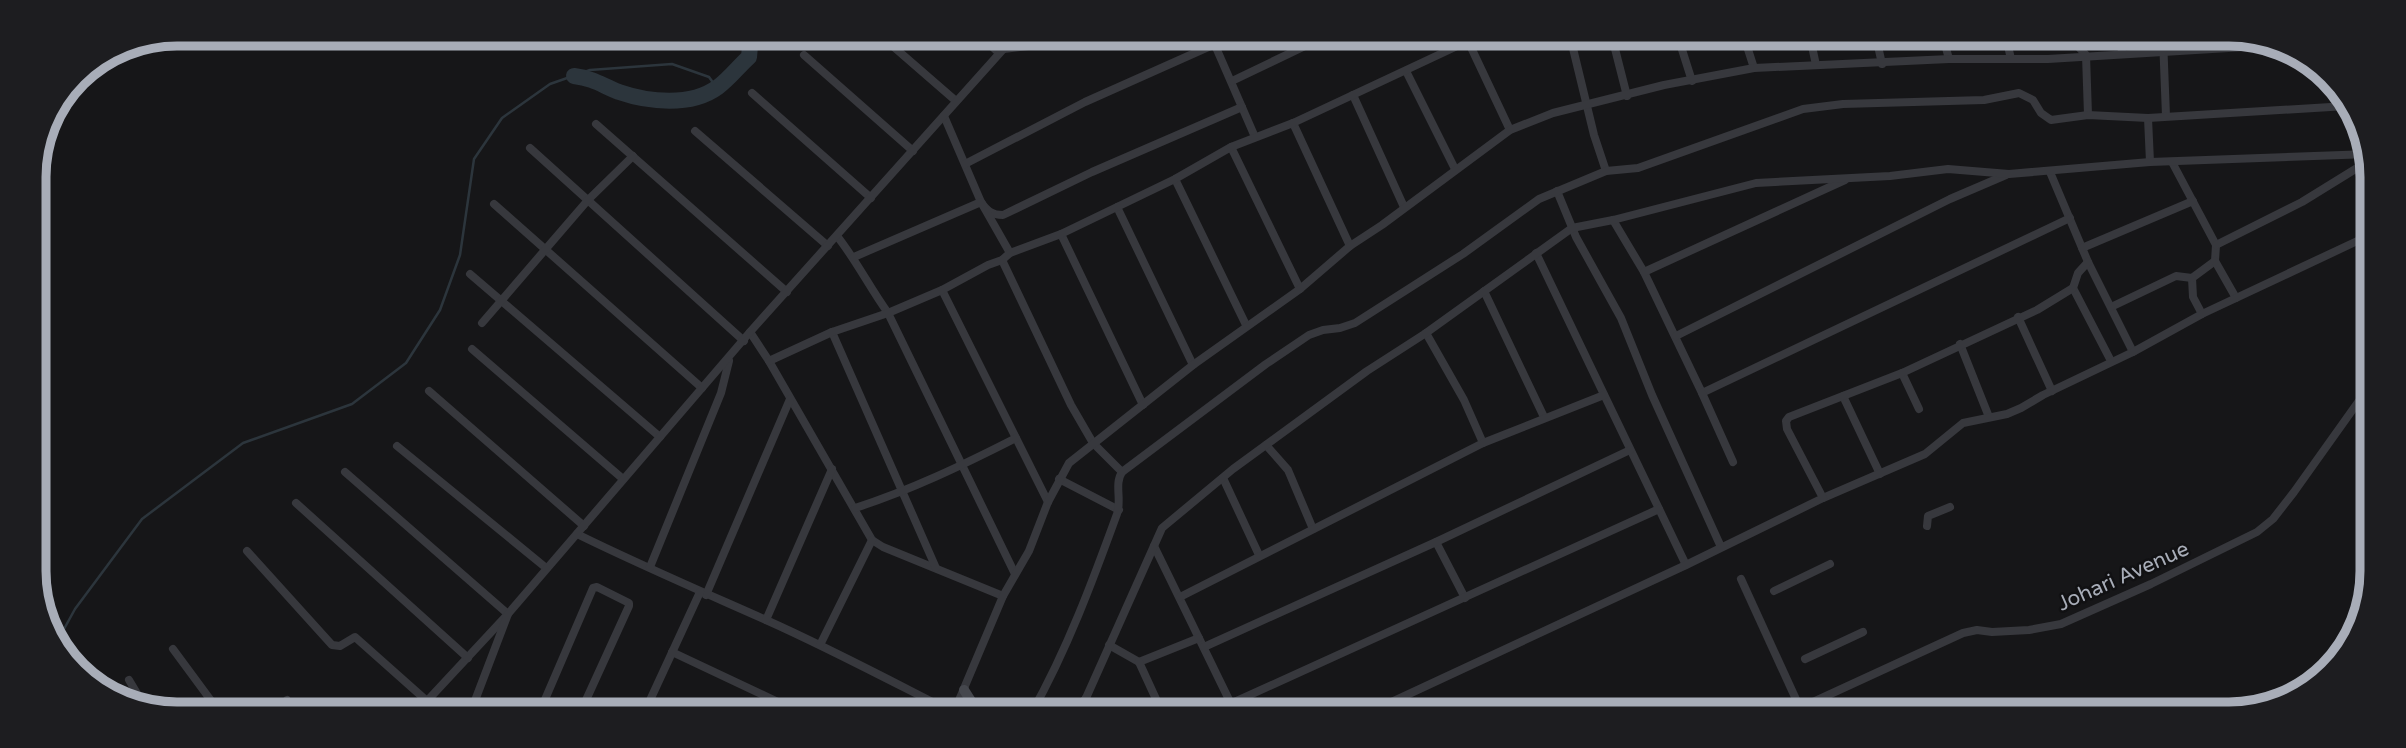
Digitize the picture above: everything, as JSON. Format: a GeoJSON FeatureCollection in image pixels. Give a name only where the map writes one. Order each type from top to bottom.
{"type":"FeatureCollection","features":[{"type":"Feature","properties":{"kind":"street"},"geometry":{"type":"LineString","coordinates":[[893,46],[956,101]]}},
{"type":"Feature","properties":{"kind":"street"},"geometry":{"type":"LineString","coordinates":[[994,46],[1001,51],[1033,46]]}},
{"type":"Feature","properties":{"kind":"street"},"geometry":{"type":"LineString","coordinates":[[247,551],[332,645],[340,646],[352,637],[357,638],[427,701],[508,614],[545,568],[730,359],[750,332],[1006,46]]}},
{"type":"Feature","properties":{"kind":"street"},"geometry":{"type":"LineString","coordinates":[[965,164],[1201,46]]}},
{"type":"Feature","properties":{"kind":"street"},"geometry":{"type":"LineString","coordinates":[[1216,46],[1255,137]]}},
{"type":"Feature","properties":{"kind":"street"},"geometry":{"type":"LineString","coordinates":[[1233,81],[1305,46]]}},
{"type":"Feature","properties":{"kind":"street"},"geometry":{"type":"LineString","coordinates":[[769,361],[832,332],[888,313],[942,290],[1002,260],[1010,253],[1061,234],[1175,179],[1231,147],[1293,122],[1458,46]]}},
{"type":"Feature","properties":{"kind":"street"},"geometry":{"type":"LineString","coordinates":[[1470,46],[1510,130]]}},
{"type":"Feature","properties":{"kind":"street"},"geometry":{"type":"LineString","coordinates":[[1572,46],[1606,171]]}},
{"type":"Feature","properties":{"kind":"street"},"geometry":{"type":"LineString","coordinates":[[1614,46],[1626,96]]}},
{"type":"Feature","properties":{"kind":"street"},"geometry":{"type":"LineString","coordinates":[[1681,46],[1692,81]]}},
{"type":"Feature","properties":{"kind":"street"},"geometry":{"type":"LineString","coordinates":[[1747,46],[1754,68]]}},
{"type":"Feature","properties":{"kind":"street"},"geometry":{"type":"LineString","coordinates":[[1812,46],[1816,65]]}},
{"type":"Feature","properties":{"kind":"street"},"geometry":{"type":"LineString","coordinates":[[1878,46],[1882,64]]}},
{"type":"Feature","properties":{"kind":"street"},"geometry":{"type":"LineString","coordinates":[[1945,46],[1949,59]]}},
{"type":"Feature","properties":{"kind":"street"},"geometry":{"type":"LineString","coordinates":[[2008,46],[2011,59]]}},
{"type":"Feature","properties":{"kind":"street"},"geometry":{"type":"LineString","coordinates":[[2078,46],[2086,55],[2088,116]]}},
{"type":"Feature","properties":{"kind":"street"},"geometry":{"type":"LineString","coordinates":[[2122,46],[2122,54]]}},
{"type":"Feature","properties":{"kind":"street"},"geometry":{"type":"LineString","coordinates":[[2163,46],[2166,116]]}},
{"type":"Feature","properties":{"kind":"street"},"geometry":{"type":"LineString","coordinates":[[958,702],[1003,596],[1029,551],[1048,502],[1069,463],[1246,325],[1300,289],[1350,246],[1510,130],[1543,117],[1664,85],[1754,68],[2163,53],[2204,46]]}},
{"type":"Feature","properties":{"kind":"street"},"geometry":{"type":"LineString","coordinates":[[804,55],[913,151]]}},
{"type":"Feature","properties":{"kind":"street"},"geometry":{"type":"LineString","coordinates":[[1406,71],[1455,169]]}},
{"type":"Feature","properties":{"kind":"street"},"geometry":{"type":"LineString","coordinates":[[752,93],[871,198]]}},
{"type":"Feature","properties":{"kind":"street"},"geometry":{"type":"LineString","coordinates":[[1037,702],[1072,628],[1119,510],[1118,482],[1122,472],[1309,335],[1355,323],[1463,254],[1539,199],[1606,171],[1638,168],[1803,109],[1843,104],[1984,100],[2020,93],[2033,100],[2041,114],[2051,120],[2088,116],[2148,118],[2340,106]]}},
{"type":"Feature","properties":{"kind":"street"},"geometry":{"type":"LineString","coordinates":[[1353,95],[1404,207]]}},
{"type":"Feature","properties":{"kind":"street"},"geometry":{"type":"LineString","coordinates":[[981,202],[996,215],[1007,215],[1092,172],[1242,107]]}},
{"type":"Feature","properties":{"kind":"street"},"geometry":{"type":"LineString","coordinates":[[944,116],[981,202],[1010,253]]}},
{"type":"Feature","properties":{"kind":"street"},"geometry":{"type":"LineString","coordinates":[[2148,118],[2150,162]]}},
{"type":"Feature","properties":{"kind":"street"},"geometry":{"type":"LineString","coordinates":[[1293,122],[1350,246]]}},
{"type":"Feature","properties":{"kind":"street"},"geometry":{"type":"LineString","coordinates":[[596,124],[787,292]]}},
{"type":"Feature","properties":{"kind":"street"},"geometry":{"type":"LineString","coordinates":[[695,131],[828,246]]}},
{"type":"Feature","properties":{"kind":"street"},"geometry":{"type":"LineString","coordinates":[[1231,147],[1300,289]]}},
{"type":"Feature","properties":{"kind":"street"},"geometry":{"type":"LineString","coordinates":[[530,148],[744,341]]}},
{"type":"Feature","properties":{"kind":"street"},"geometry":{"type":"LineString","coordinates":[[1083,702],[1162,528],[1266,445],[1367,371],[1426,333],[1572,228],[1756,183],[1890,176],[1948,169],[2009,174],[2150,162],[2358,154]]}},
{"type":"Feature","properties":{"kind":"street"},"geometry":{"type":"LineString","coordinates":[[482,323],[588,200],[633,156]]}},
{"type":"Feature","properties":{"kind":"street"},"geometry":{"type":"LineString","coordinates":[[2172,162],[2216,245],[2215,261],[2236,298]]}},
{"type":"Feature","properties":{"kind":"street"},"geometry":{"type":"LineString","coordinates":[[2216,245],[2302,202],[2360,166]]}},
{"type":"Feature","properties":{"kind":"street"},"geometry":{"type":"LineString","coordinates":[[2050,172],[2088,262],[2133,352]]}},
{"type":"Feature","properties":{"kind":"street"},"geometry":{"type":"LineString","coordinates":[[1676,336],[1950,200],[2009,174]]}},
{"type":"Feature","properties":{"kind":"street"},"geometry":{"type":"LineString","coordinates":[[1644,272],[1850,177]]}},
{"type":"Feature","properties":{"kind":"street"},"geometry":{"type":"LineString","coordinates":[[1175,179],[1246,325]]}},
{"type":"Feature","properties":{"kind":"street"},"geometry":{"type":"LineString","coordinates":[[1557,191],[1572,228],[1621,318],[1652,396],[1721,547]]}},
{"type":"Feature","properties":{"kind":"street"},"geometry":{"type":"LineString","coordinates":[[2082,248],[2193,201]]}},
{"type":"Feature","properties":{"kind":"street"},"geometry":{"type":"LineString","coordinates":[[854,257],[981,202]]}},
{"type":"Feature","properties":{"kind":"street"},"geometry":{"type":"LineString","coordinates":[[494,204],[702,388]]}},
{"type":"Feature","properties":{"kind":"street"},"geometry":{"type":"LineString","coordinates":[[1117,207],[1193,365]]}},
{"type":"Feature","properties":{"kind":"street"},"geometry":{"type":"LineString","coordinates":[[1702,393],[2070,218]]}},
{"type":"Feature","properties":{"kind":"street"},"geometry":{"type":"LineString","coordinates":[[1613,220],[1644,272],[1676,336],[1733,462]]}},
{"type":"Feature","properties":{"kind":"street"},"geometry":{"type":"LineString","coordinates":[[1061,234],[1143,405]]}},
{"type":"Feature","properties":{"kind":"street"},"geometry":{"type":"LineString","coordinates":[[837,236],[854,257],[869,286],[888,313],[1015,574]]}},
{"type":"Feature","properties":{"kind":"street"},"geometry":{"type":"LineString","coordinates":[[1392,702],[1823,498],[1925,454],[1963,423],[2007,415],[2202,314],[2361,239]]}},
{"type":"Feature","properties":{"kind":"street"},"geometry":{"type":"LineString","coordinates":[[1536,253],[1686,565]]}},
{"type":"Feature","properties":{"kind":"street"},"geometry":{"type":"LineString","coordinates":[[1002,260],[1071,405],[1093,443],[1122,472]]}},
{"type":"Feature","properties":{"kind":"street"},"geometry":{"type":"LineString","coordinates":[[2111,307],[2176,276],[2192,278],[2215,261]]}},
{"type":"Feature","properties":{"kind":"street"},"geometry":{"type":"LineString","coordinates":[[1823,498],[1787,429],[1786,421],[1789,417],[1902,373],[2037,310],[2073,288],[2078,273],[2088,262]]}},
{"type":"Feature","properties":{"kind":"street"},"geometry":{"type":"LineString","coordinates":[[470,274],[660,437]]}},
{"type":"Feature","properties":{"kind":"street"},"geometry":{"type":"LineString","coordinates":[[2192,278],[2193,297],[2202,314]]}},
{"type":"Feature","properties":{"kind":"street"},"geometry":{"type":"LineString","coordinates":[[2073,288],[2111,361]]}},
{"type":"Feature","properties":{"kind":"street"},"geometry":{"type":"LineString","coordinates":[[942,290],[1048,502]]}},
{"type":"Feature","properties":{"kind":"street"},"geometry":{"type":"LineString","coordinates":[[1484,291],[1544,418]]}},
{"type":"Feature","properties":{"kind":"street"},"geometry":{"type":"LineString","coordinates":[[2018,317],[2052,391]]}},
{"type":"Feature","properties":{"kind":"street"},"geometry":{"type":"LineString","coordinates":[[750,332],[872,540],[883,547],[1003,596]]}},
{"type":"Feature","properties":{"kind":"street"},"geometry":{"type":"LineString","coordinates":[[832,332],[936,568]]}},
{"type":"Feature","properties":{"kind":"street"},"geometry":{"type":"LineString","coordinates":[[1426,333],[1464,400],[1483,443]]}},
{"type":"Feature","properties":{"kind":"street"},"geometry":{"type":"LineString","coordinates":[[1960,344],[1989,417]]}},
{"type":"Feature","properties":{"kind":"street"},"geometry":{"type":"LineString","coordinates":[[472,349],[623,479]]}},
{"type":"Feature","properties":{"kind":"street"},"geometry":{"type":"LineString","coordinates":[[650,567],[721,393],[730,359]]}},
{"type":"Feature","properties":{"kind":"street"},"geometry":{"type":"LineString","coordinates":[[1902,373],[1919,409]]}},
{"type":"Feature","properties":{"kind":"street"},"geometry":{"type":"LineString","coordinates":[[429,391],[584,526]]}},
{"type":"Feature","properties":{"kind":"street"},"geometry":{"type":"LineString","coordinates":[[1180,597],[1483,443],[1604,395]]}},
{"type":"Feature","properties":{"kind":"street"},"geometry":{"type":"LineString","coordinates":[[1843,396],[1880,474]]}},
{"type":"Feature","properties":{"kind":"street","name":"Johari Avenue"},"geometry":{"type":"LineString","coordinates":[[1819,702],[1914,653],[1963,633],[1977,629],[1992,632],[2029,630],[2061,624],[2251,536],[2273,519],[2361,398]]}},
{"type":"Feature","properties":{"kind":"street"},"geometry":{"type":"LineString","coordinates":[[650,702],[672,652],[703,594],[790,399]]}},
{"type":"Feature","properties":{"kind":"street"},"geometry":{"type":"LineString","coordinates":[[855,508],[902,493],[1016,438]]}},
{"type":"Feature","properties":{"kind":"street"},"geometry":{"type":"LineString","coordinates":[[1266,445],[1287,470],[1313,529]]}},
{"type":"Feature","properties":{"kind":"street"},"geometry":{"type":"LineString","coordinates":[[397,446],[545,568]]}},
{"type":"Feature","properties":{"kind":"street"},"geometry":{"type":"LineString","coordinates":[[1204,647],[1630,450]]}},
{"type":"Feature","properties":{"kind":"street"},"geometry":{"type":"LineString","coordinates":[[765,620],[832,469]]}},
{"type":"Feature","properties":{"kind":"street"},"geometry":{"type":"LineString","coordinates":[[345,472],[508,614]]}},
{"type":"Feature","properties":{"kind":"street"},"geometry":{"type":"LineString","coordinates":[[1223,478],[1259,555]]}},
{"type":"Feature","properties":{"kind":"street"},"geometry":{"type":"LineString","coordinates":[[1059,479],[1119,510]]}},
{"type":"Feature","properties":{"kind":"street"},"geometry":{"type":"LineString","coordinates":[[296,503],[468,658]]}},
{"type":"Feature","properties":{"kind":"street"},"geometry":{"type":"LineString","coordinates":[[1927,526],[1928,516],[1950,507]]}},
{"type":"Feature","properties":{"kind":"street"},"geometry":{"type":"LineString","coordinates":[[1234,702],[1659,509]]}},
{"type":"Feature","properties":{"kind":"street"},"geometry":{"type":"LineString","coordinates":[[577,534],[703,594],[820,645],[933,702]]}},
{"type":"Feature","properties":{"kind":"street"},"geometry":{"type":"LineString","coordinates":[[820,645],[872,540]]}},
{"type":"Feature","properties":{"kind":"street"},"geometry":{"type":"LineString","coordinates":[[1436,542],[1465,598]]}},
{"type":"Feature","properties":{"kind":"street"},"geometry":{"type":"LineString","coordinates":[[1154,546],[1229,702]]}},
{"type":"Feature","properties":{"kind":"street"},"geometry":{"type":"LineString","coordinates":[[1774,591],[1830,564]]}},
{"type":"Feature","properties":{"kind":"street"},"geometry":{"type":"LineString","coordinates":[[1741,579],[1797,702]]}},
{"type":"Feature","properties":{"kind":"street"},"geometry":{"type":"LineString","coordinates":[[544,702],[593,588],[597,587],[629,603],[629,606],[585,702]]}},
{"type":"Feature","properties":{"kind":"street"},"geometry":{"type":"LineString","coordinates":[[474,702],[508,614]]}},
{"type":"Feature","properties":{"kind":"street"},"geometry":{"type":"LineString","coordinates":[[1805,659],[1863,632]]}},
{"type":"Feature","properties":{"kind":"street"},"geometry":{"type":"LineString","coordinates":[[1139,662],[1199,638]]}},
{"type":"Feature","properties":{"kind":"street"},"geometry":{"type":"LineString","coordinates":[[1109,645],[1139,662],[1157,702]]}},
{"type":"Feature","properties":{"kind":"street"},"geometry":{"type":"LineString","coordinates":[[173,649],[212,702]]}},
{"type":"Feature","properties":{"kind":"street"},"geometry":{"type":"LineString","coordinates":[[672,652],[778,702]]}},
{"type":"Feature","properties":{"kind":"street"},"geometry":{"type":"LineString","coordinates":[[129,680],[139,696]]}},
{"type":"Feature","properties":{"kind":"street"},"geometry":{"type":"LineString","coordinates":[[964,690],[972,702]]}},
{"type":"Feature","properties":{"kind":"street"},"geometry":{"type":"LineString","coordinates":[[1086,698],[1088,702]]}},
{"type":"Feature","properties":{"kind":"waterway"},"geometry":{"type":"LineString","coordinates":[[574,76],[643,98],[669,101],[695,98],[726,80],[749,57],[750,46]]}},
{"type":"Feature","properties":{"kind":"waterway"},"geometry":{"type":"LineString","coordinates":[[62,633],[75,609],[142,519],[243,443],[352,404],[406,363],[440,310],[460,255],[474,159],[502,118],[550,84],[590,70],[672,64],[709,77],[717,88]]}}]}
